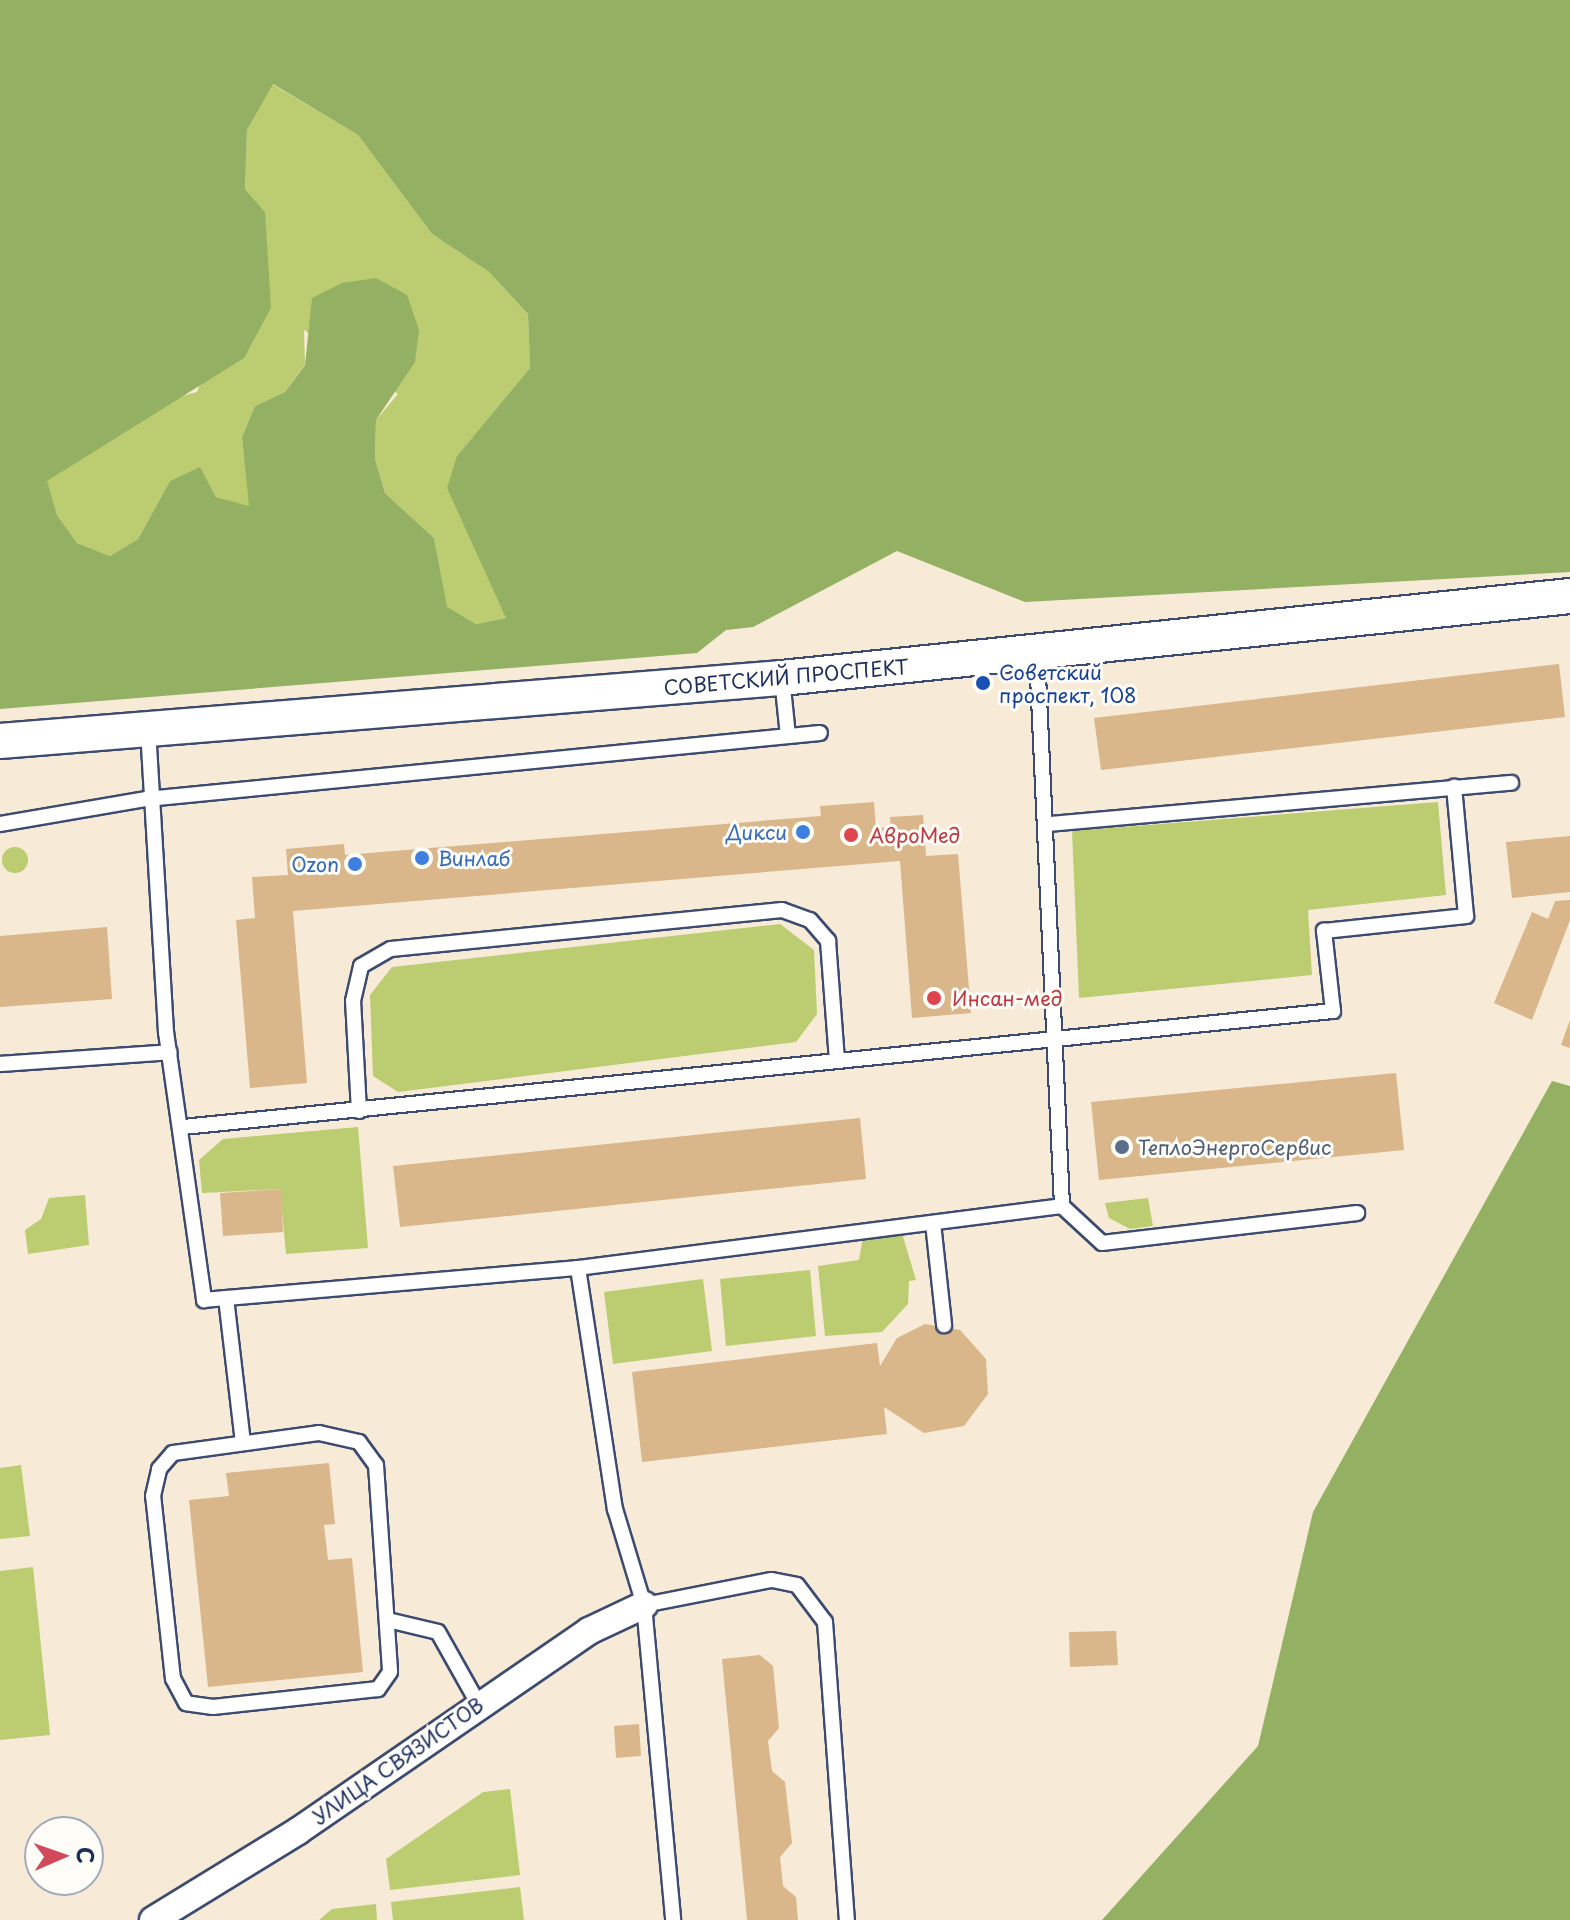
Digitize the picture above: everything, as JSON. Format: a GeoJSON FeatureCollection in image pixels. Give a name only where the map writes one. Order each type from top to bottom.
{"type":"FeatureCollection","features":[{"type":"Feature","properties":{"kind":"street","name":"СОВЕТСКИЙ ПРОСПЕКТ"},"geometry":{"type":"LineString","coordinates":[[0,741],[782,678],[1570,596]]}},
{"type":"Feature","properties":{"kind":"street","name":"УЛИЦА СВЯЗИСТОВ"},"geometry":{"type":"LineString","coordinates":[[153,1920],[589,1631],[644,1605]]}},
{"type":"Feature","properties":{"kind":"lane"},"geometry":{"type":"LineString","coordinates":[[1037,653],[1049,824],[1052,1039],[1062,1206],[1102,1243],[1357,1213]]}},
{"type":"Feature","properties":{"kind":"lane"},"geometry":{"type":"LineString","coordinates":[[782,678],[788,736]]}},
{"type":"Feature","properties":{"kind":"lane"},"geometry":{"type":"LineString","coordinates":[[148,729],[147,799],[170,1052],[183,1127],[204,1300],[578,1268],[1062,1206]]}},
{"type":"Feature","properties":{"kind":"lane"},"geometry":{"type":"LineString","coordinates":[[0,824],[147,799],[820,733]]}},
{"type":"Feature","properties":{"kind":"lane"},"geometry":{"type":"LineString","coordinates":[[1049,824],[1511,783]]}},
{"type":"Feature","properties":{"kind":"lane"},"geometry":{"type":"LineString","coordinates":[[183,1127],[1333,1011],[1324,931],[1466,916],[1454,787]]}},
{"type":"Feature","properties":{"kind":"lane"},"geometry":{"type":"LineString","coordinates":[[359,1111],[353,1001],[361,966],[391,949],[782,910],[810,920],[828,941],[837,1060]]}},
{"type":"Feature","properties":{"kind":"lane"},"geometry":{"type":"LineString","coordinates":[[0,1064],[170,1052]]}},
{"type":"Feature","properties":{"kind":"lane"},"geometry":{"type":"LineString","coordinates":[[933,1223],[944,1325]]}},
{"type":"Feature","properties":{"kind":"lane"},"geometry":{"type":"LineString","coordinates":[[578,1268],[615,1509],[644,1605],[673,1920]]}},
{"type":"Feature","properties":{"kind":"lane"},"geometry":{"type":"LineString","coordinates":[[226,1298],[243,1443]]}},
{"type":"Feature","properties":{"kind":"lane"},"geometry":{"type":"LineString","coordinates":[[319,1433],[359,1442],[376,1465],[392,1621],[390,1672],[378,1689],[213,1707],[186,1703],[173,1679],[153,1496],[159,1469],[173,1453],[243,1443],[319,1433]]}},
{"type":"Feature","properties":{"kind":"lane"},"geometry":{"type":"LineString","coordinates":[[644,1605],[772,1580],[797,1585],[825,1622],[847,1920]]}},
{"type":"Feature","properties":{"kind":"lane"},"geometry":{"type":"LineString","coordinates":[[392,1621],[438,1632],[479,1705]]}},
{"type":"Feature","properties":{"kind":"green space"},"geometry":{"type":"Polygon","coordinates":[[[0,0],[1570,0],[1570,572],[1025,602],[897,551],[753,627],[726,630],[697,653],[0,709],[0,0]],[[273,84],[247,130],[245,189],[265,212],[271,308],[244,358],[47,481],[57,515],[77,543],[110,556],[138,539],[170,481],[200,467],[216,497],[249,506],[242,437],[255,406],[285,392],[305,365],[312,298],[342,283],[376,278],[407,295],[419,330],[415,362],[376,420],[375,459],[385,493],[434,538],[447,607],[476,624],[506,618],[447,488],[457,456],[530,368],[528,314],[489,272],[432,234],[358,135],[273,84]]]}},
{"type":"Feature","properties":{"kind":"green space"},"geometry":{"type":"Polygon","coordinates":[[[272,84],[358,135],[432,234],[489,272],[528,314],[530,368],[457,456],[506,618],[476,624],[446,607],[434,538],[385,493],[375,459],[376,420],[398,394],[304,330],[305,364],[285,392],[255,406],[242,437],[250,507],[216,497],[200,468],[170,481],[138,539],[110,556],[77,543],[57,515],[46,481],[167,400],[197,392],[265,212],[245,189],[247,130],[272,84]]]}},
{"type":"Feature","properties":{"kind":"green space"},"geometry":{"type":"Polygon","coordinates":[[[1438,802],[1446,895],[1308,910],[1312,975],[1079,998],[1072,831],[1438,802]]]}},
{"type":"Feature","properties":{"kind":"green space"},"geometry":{"type":"Polygon","coordinates":[[[15,847],[24,851],[28,860],[24,869],[15,873],[6,869],[2,860],[6,851],[15,847]]]}},
{"type":"Feature","properties":{"kind":"green space"},"geometry":{"type":"Polygon","coordinates":[[[780,924],[814,950],[817,1014],[796,1042],[398,1092],[373,1076],[370,995],[392,967],[780,924]]]}},
{"type":"Feature","properties":{"kind":"green space"},"geometry":{"type":"Polygon","coordinates":[[[1552,1081],[1570,1086],[1570,1920],[1102,1920],[1258,1746],[1313,1512],[1552,1081]]]}},
{"type":"Feature","properties":{"kind":"green space"},"geometry":{"type":"Polygon","coordinates":[[[358,1127],[368,1248],[286,1254],[280,1189],[202,1193],[199,1160],[223,1139],[358,1127]]]}},
{"type":"Feature","properties":{"kind":"green space"},"geometry":{"type":"Polygon","coordinates":[[[85,1195],[89,1245],[28,1254],[25,1230],[41,1219],[49,1198],[85,1195]]]}},
{"type":"Feature","properties":{"kind":"green space"},"geometry":{"type":"Polygon","coordinates":[[[1148,1198],[1153,1226],[1130,1229],[1109,1218],[1105,1203],[1148,1198]]]}},
{"type":"Feature","properties":{"kind":"green space"},"geometry":{"type":"Polygon","coordinates":[[[900,1227],[916,1280],[909,1281],[908,1304],[882,1332],[825,1336],[818,1266],[859,1260],[864,1231],[900,1227]]]}},
{"type":"Feature","properties":{"kind":"green space"},"geometry":{"type":"Polygon","coordinates":[[[810,1270],[816,1336],[726,1346],[720,1279],[810,1270]]]}},
{"type":"Feature","properties":{"kind":"green space"},"geometry":{"type":"Polygon","coordinates":[[[703,1279],[712,1351],[613,1364],[604,1292],[703,1279]]]}},
{"type":"Feature","properties":{"kind":"green space"},"geometry":{"type":"Polygon","coordinates":[[[21,1465],[30,1536],[0,1539],[0,1468],[21,1465]]]}},
{"type":"Feature","properties":{"kind":"green space"},"geometry":{"type":"Polygon","coordinates":[[[33,1567],[50,1735],[0,1740],[0,1571],[33,1567]]]}},
{"type":"Feature","properties":{"kind":"green space"},"geometry":{"type":"Polygon","coordinates":[[[510,1789],[520,1875],[390,1890],[386,1859],[483,1792],[510,1789]]]}},
{"type":"Feature","properties":{"kind":"green space"},"geometry":{"type":"Polygon","coordinates":[[[520,1887],[524,1920],[393,1920],[391,1902],[520,1887]]]}},
{"type":"Feature","properties":{"kind":"green space"},"geometry":{"type":"Polygon","coordinates":[[[376,1904],[377,1920],[319,1920],[332,1909],[376,1904]]]}},
{"type":"Feature","properties":{"kind":"building"},"geometry":{"type":"Polygon","coordinates":[[[1559,664],[1565,717],[1101,770],[1094,718],[1559,664]]]}},
{"type":"Feature","properties":{"kind":"building"},"geometry":{"type":"Polygon","coordinates":[[[874,802],[876,828],[891,827],[890,817],[923,815],[926,856],[958,854],[971,1013],[912,1018],[900,861],[293,911],[307,1083],[250,1088],[236,920],[255,918],[252,877],[288,875],[286,849],[344,844],[345,855],[821,816],[820,806],[874,802]]]}},
{"type":"Feature","properties":{"kind":"building"},"geometry":{"type":"Polygon","coordinates":[[[1570,836],[1570,892],[1512,898],[1506,842],[1570,836]]]}},
{"type":"Feature","properties":{"kind":"building"},"geometry":{"type":"Polygon","coordinates":[[[1570,900],[1570,920],[1532,1020],[1494,1003],[1532,912],[1548,919],[1555,901],[1570,900]]]}},
{"type":"Feature","properties":{"kind":"building"},"geometry":{"type":"Polygon","coordinates":[[[107,927],[112,999],[0,1007],[0,936],[107,927]]]}},
{"type":"Feature","properties":{"kind":"building"},"geometry":{"type":"Polygon","coordinates":[[[1570,1020],[1570,1048],[1561,1045],[1570,1020]]]}},
{"type":"Feature","properties":{"kind":"building"},"geometry":{"type":"Polygon","coordinates":[[[1396,1073],[1404,1150],[1099,1180],[1091,1102],[1396,1073]]]}},
{"type":"Feature","properties":{"kind":"building"},"geometry":{"type":"Polygon","coordinates":[[[860,1118],[866,1179],[400,1227],[393,1166],[860,1118]]]}},
{"type":"Feature","properties":{"kind":"building"},"geometry":{"type":"Polygon","coordinates":[[[281,1189],[283,1232],[223,1236],[220,1193],[281,1189]]]}},
{"type":"Feature","properties":{"kind":"building"},"geometry":{"type":"Polygon","coordinates":[[[925,1324],[960,1330],[986,1359],[988,1394],[964,1426],[924,1433],[884,1407],[887,1434],[642,1462],[632,1372],[877,1343],[880,1366],[897,1338],[925,1324]]]}},
{"type":"Feature","properties":{"kind":"building"},"geometry":{"type":"Polygon","coordinates":[[[329,1463],[335,1524],[324,1525],[328,1560],[352,1558],[363,1672],[208,1687],[189,1500],[229,1496],[226,1473],[329,1463]]]}},
{"type":"Feature","properties":{"kind":"building"},"geometry":{"type":"Polygon","coordinates":[[[1116,1631],[1118,1665],[1070,1667],[1069,1632],[1116,1631]]]}},
{"type":"Feature","properties":{"kind":"building"},"geometry":{"type":"Polygon","coordinates":[[[760,1655],[773,1666],[779,1728],[768,1741],[772,1771],[785,1782],[792,1843],[780,1857],[783,1886],[796,1897],[798,1920],[747,1920],[722,1659],[760,1655]]]}},
{"type":"Feature","properties":{"kind":"building"},"geometry":{"type":"Polygon","coordinates":[[[639,1724],[641,1756],[616,1758],[614,1726],[639,1724]]]}},
{"type":"Feature","properties":{"kind":"place","name":"Советский проспект, 108"},"geometry":{"type":"Point","coordinates":[983,683]}},
{"type":"Feature","properties":{"kind":"place","name":"Дикси"},"geometry":{"type":"Point","coordinates":[803,832]}},
{"type":"Feature","properties":{"kind":"place","name":"АвроМед"},"geometry":{"type":"Point","coordinates":[851,835]}},
{"type":"Feature","properties":{"kind":"place","name":"Винлаб"},"geometry":{"type":"Point","coordinates":[422,858]}},
{"type":"Feature","properties":{"kind":"place","name":"Ozon"},"geometry":{"type":"Point","coordinates":[355,864]}},
{"type":"Feature","properties":{"kind":"place","name":"Инсан-мед"},"geometry":{"type":"Point","coordinates":[934,998]}},
{"type":"Feature","properties":{"kind":"place","name":"ТеплоЭнергоСервис"},"geometry":{"type":"Point","coordinates":[1122,1147]}}]}
